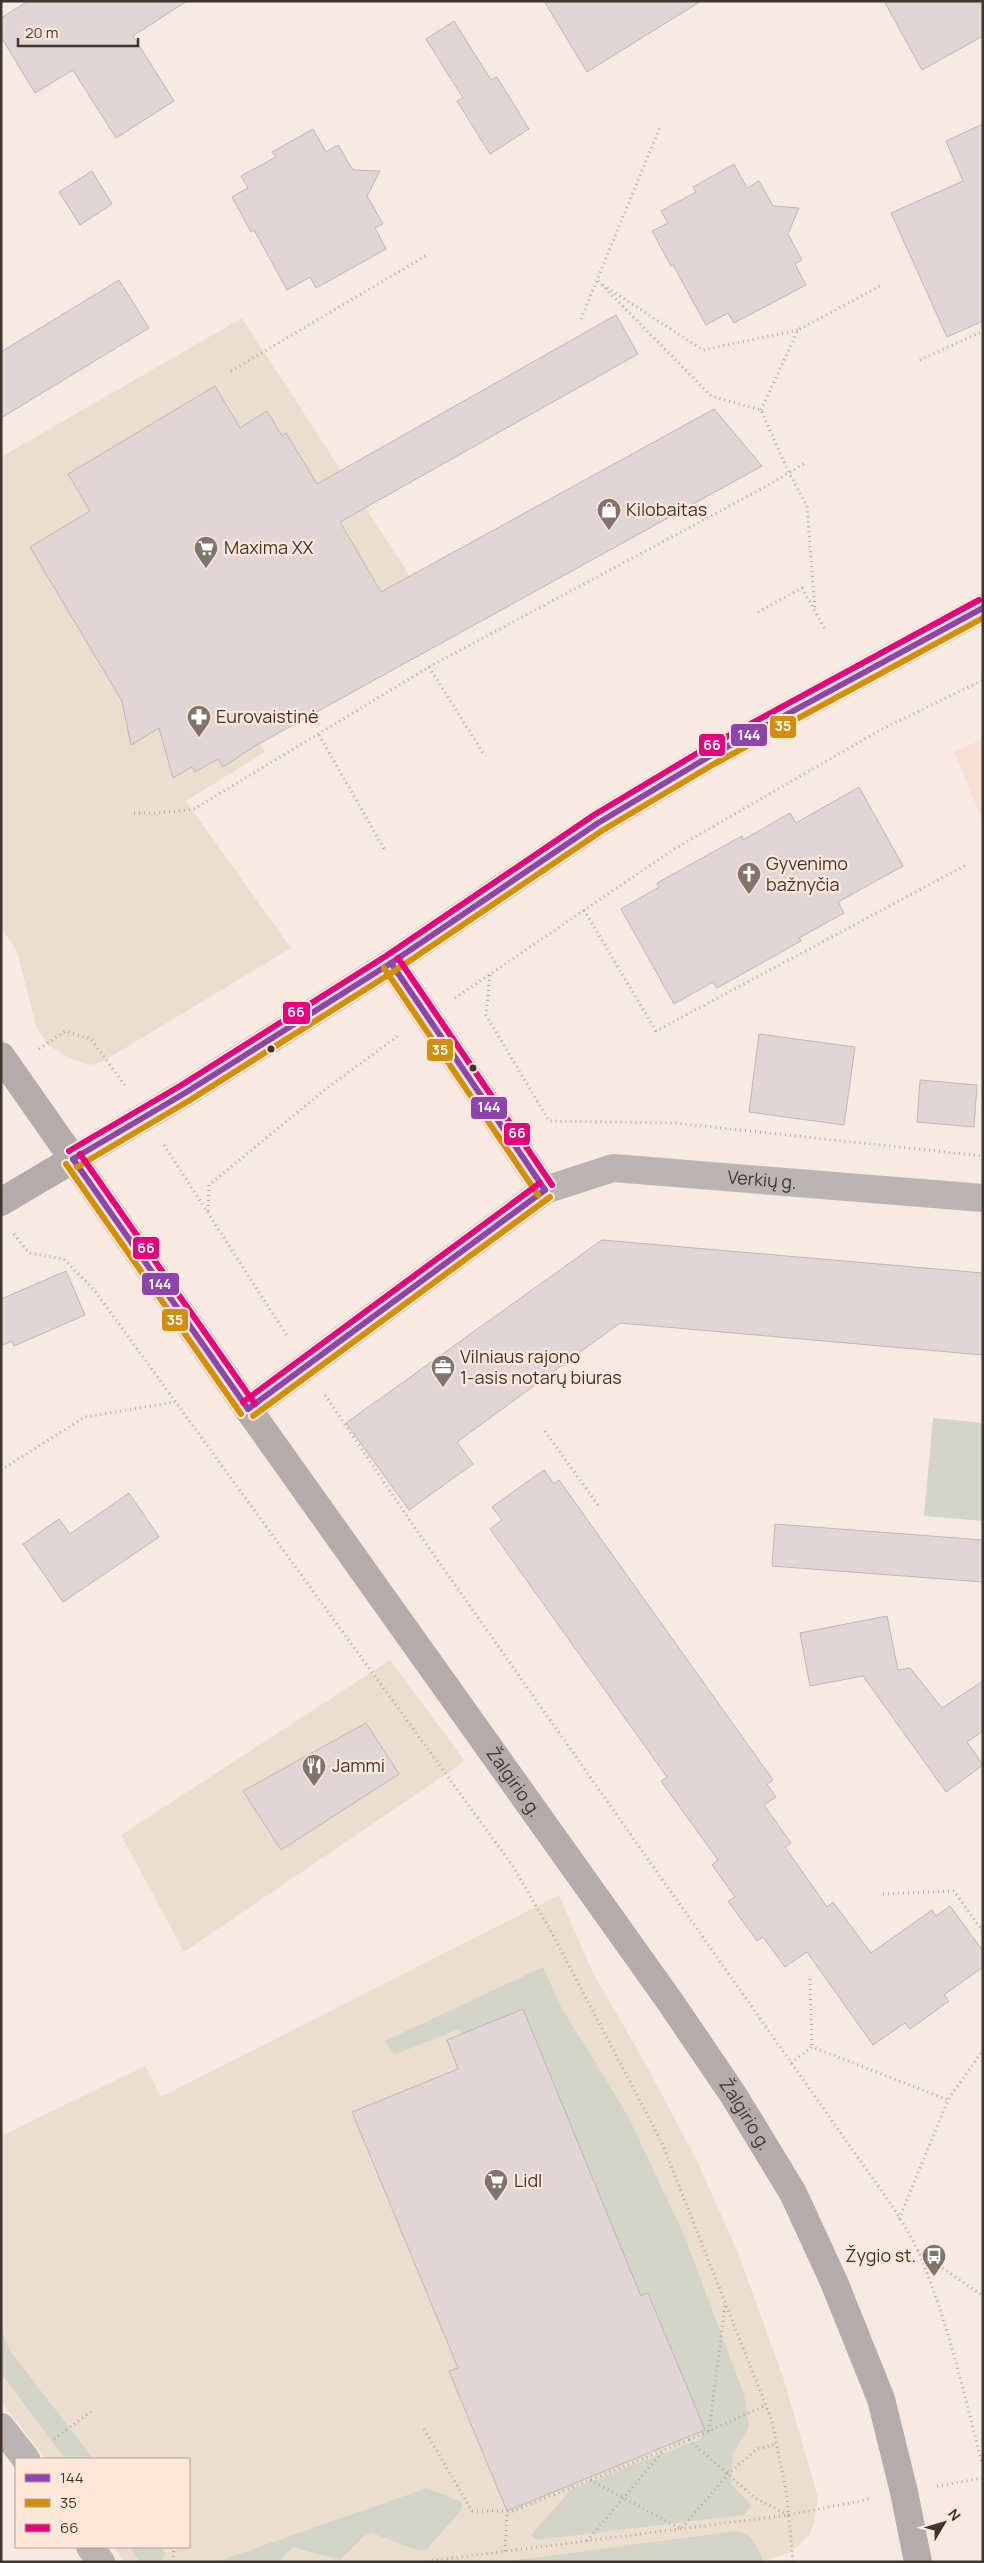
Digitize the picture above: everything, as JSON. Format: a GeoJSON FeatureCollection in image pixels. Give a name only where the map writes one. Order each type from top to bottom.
{"type":"FeatureCollection","features":[{"type":"Feature","properties":{"kind":"main road"},"geometry":{"type":"LineString","coordinates":[[1,1202],[185,1093],[391,962],[598,823],[727,747],[983,608]]}},
{"type":"Feature","properties":{"kind":"main road","name":"Žalgirio g."},"geometry":{"type":"LineString","coordinates":[[1,1056],[248,1410],[671,2003],[734,2096],[793,2193],[834,2282],[881,2398],[904,2492],[918,2562]]}},
{"type":"Feature","properties":{"kind":"street"},"geometry":{"type":"LineString","coordinates":[[391,962],[545,1190]]}},
{"type":"Feature","properties":{"kind":"street","name":"Verkių g."},"geometry":{"type":"LineString","coordinates":[[248,1410],[545,1190],[613,1168],[983,1198]]}},
{"type":"Feature","properties":{"kind":"street"},"geometry":{"type":"LineString","coordinates":[[1,2427],[25,2458]]}},
{"type":"Feature","properties":{"kind":"street"},"geometry":{"type":"LineString","coordinates":[[91,2548],[102,2562]]}},
{"type":"Feature","properties":{"kind":"path"},"geometry":{"type":"LineString","coordinates":[[580,318],[598,281],[660,127]]}},
{"type":"Feature","properties":{"kind":"path"},"geometry":{"type":"LineString","coordinates":[[231,371],[427,255]]}},
{"type":"Feature","properties":{"kind":"path"},"geometry":{"type":"LineString","coordinates":[[598,281],[702,350],[798,330],[882,285]]}},
{"type":"Feature","properties":{"kind":"path"},"geometry":{"type":"LineString","coordinates":[[598,281],[711,396],[761,410]]}},
{"type":"Feature","properties":{"kind":"path"},"geometry":{"type":"LineString","coordinates":[[798,330],[761,410],[789,473],[807,506],[815,611]]}},
{"type":"Feature","properties":{"kind":"path"},"geometry":{"type":"LineString","coordinates":[[920,360],[983,331]]}},
{"type":"Feature","properties":{"kind":"path"},"geometry":{"type":"LineString","coordinates":[[134,813],[158,813],[194,809],[429,668],[789,473],[804,463]]}},
{"type":"Feature","properties":{"kind":"path"},"geometry":{"type":"LineString","coordinates":[[758,612],[802,588],[826,631]]}},
{"type":"Feature","properties":{"kind":"path"},"geometry":{"type":"LineString","coordinates":[[429,668],[485,756]]}},
{"type":"Feature","properties":{"kind":"path"},"geometry":{"type":"LineString","coordinates":[[983,680],[882,729],[674,848],[427,1016],[327,1088],[210,1185],[208,1211],[306,1366],[415,1528],[899,2220],[917,2250],[949,2334],[983,2467]]}},
{"type":"Feature","properties":{"kind":"path"},"geometry":{"type":"LineString","coordinates":[[319,735],[386,852]]}},
{"type":"Feature","properties":{"kind":"path"},"geometry":{"type":"LineString","coordinates":[[584,910],[656,1031],[968,864]]}},
{"type":"Feature","properties":{"kind":"path"},"geometry":{"type":"LineString","coordinates":[[490,974],[486,1015],[549,1121],[676,1123],[983,1156]]}},
{"type":"Feature","properties":{"kind":"path"},"geometry":{"type":"LineString","coordinates":[[12,1230],[28,1253],[64,1259],[95,1291],[512,1865],[552,1933],[662,2143],[766,2405],[777,2444],[788,2515],[792,2562]]}},
{"type":"Feature","properties":{"kind":"path"},"geometry":{"type":"LineString","coordinates":[[1,1470],[85,1417],[175,1402]]}},
{"type":"Feature","properties":{"kind":"path"},"geometry":{"type":"LineString","coordinates":[[545,1432],[600,1508]]}},
{"type":"Feature","properties":{"kind":"path"},"geometry":{"type":"LineString","coordinates":[[883,1894],[954,1891],[983,1932]]}},
{"type":"Feature","properties":{"kind":"path"},"geometry":{"type":"LineString","coordinates":[[810,1980],[812,2047]]}},
{"type":"Feature","properties":{"kind":"path"},"geometry":{"type":"LineString","coordinates":[[791,2063],[812,2047]]}},
{"type":"Feature","properties":{"kind":"path"},"geometry":{"type":"LineString","coordinates":[[812,2047],[948,2100]]}},
{"type":"Feature","properties":{"kind":"path"},"geometry":{"type":"LineString","coordinates":[[899,2220],[948,2100],[983,2050]]}},
{"type":"Feature","properties":{"kind":"path"},"geometry":{"type":"LineString","coordinates":[[917,2250],[983,2296]]}},
{"type":"Feature","properties":{"kind":"path"},"geometry":{"type":"LineString","coordinates":[[709,2431],[726,2303]]}},
{"type":"Feature","properties":{"kind":"path"},"geometry":{"type":"LineString","coordinates":[[424,2429],[472,2511],[513,2511],[689,2440],[766,2405]]}},
{"type":"Feature","properties":{"kind":"path"},"geometry":{"type":"LineString","coordinates":[[49,2443],[92,2410]]}},
{"type":"Feature","properties":{"kind":"path"},"geometry":{"type":"LineString","coordinates":[[689,2440],[755,2498],[788,2515]]}},
{"type":"Feature","properties":{"kind":"path"},"geometry":{"type":"LineString","coordinates":[[680,2529],[728,2474],[757,2448],[777,2444]]}},
{"type":"Feature","properties":{"kind":"path"},"geometry":{"type":"LineString","coordinates":[[587,2541],[622,2497],[664,2450]]}},
{"type":"Feature","properties":{"kind":"path"},"geometry":{"type":"LineString","coordinates":[[590,2480],[680,2529]]}},
{"type":"Feature","properties":{"kind":"path"},"geometry":{"type":"LineString","coordinates":[[505,2552],[507,2511]]}},
{"type":"Feature","properties":{"kind":"path"},"geometry":{"type":"LineString","coordinates":[[422,2562],[788,2515]]}},
{"type":"Feature","properties":{"kind":"path"},"geometry":{"type":"LineString","coordinates":[[173,2562],[174,2548]]}},
{"type":"Feature","properties":{"kind":"shaded area"},"geometry":{"type":"Polygon","coordinates":[[[242,318],[413,581],[225,682],[265,752],[186,801],[291,948],[102,1062],[90,1065],[71,1059],[48,1045],[36,1026],[17,951],[1,928],[1,457],[242,318]]]}},
{"type":"Feature","properties":{"kind":"shaded area"},"geometry":{"type":"Polygon","coordinates":[[[983,739],[983,821],[954,752],[983,739]]]}},
{"type":"Feature","properties":{"kind":"shaded area"},"geometry":{"type":"Polygon","coordinates":[[[933,1418],[983,1423],[983,1521],[924,1516],[933,1418]]]}},
{"type":"Feature","properties":{"kind":"shaded area"},"geometry":{"type":"Polygon","coordinates":[[[390,1660],[465,1761],[184,1952],[121,1835],[390,1660]]]}},
{"type":"Feature","properties":{"kind":"shaded area"},"geometry":{"type":"Polygon","coordinates":[[[559,1895],[592,1971],[649,2070],[700,2167],[738,2253],[783,2377],[818,2497],[814,2523],[809,2535],[796,2548],[780,2556],[758,2562],[125,2562],[114,2548],[190,2548],[190,2458],[45,2458],[1,2402],[1,2136],[145,2066],[161,2097],[559,1895]]]}},
{"type":"Feature","properties":{"kind":"shaded area"},"geometry":{"type":"Polygon","coordinates":[[[543,1967],[560,2005],[628,2116],[684,2235],[744,2394],[749,2427],[733,2454],[731,2484],[752,2506],[744,2515],[536,2540],[531,2535],[571,2489],[700,2439],[705,2430],[649,2293],[641,2296],[459,2029],[394,2055],[385,2041],[543,1967]]]}},
{"type":"Feature","properties":{"kind":"shaded area"},"geometry":{"type":"Polygon","coordinates":[[[1,2328],[9,2349],[92,2458],[64,2458],[1,2373],[1,2328]]]}},
{"type":"Feature","properties":{"kind":"shaded area"},"geometry":{"type":"Polygon","coordinates":[[[427,2488],[462,2502],[462,2509],[428,2548],[419,2551],[372,2533],[364,2536],[340,2560],[293,2547],[278,2562],[216,2562],[427,2488]]]}},
{"type":"Feature","properties":{"kind":"shaded area"},"geometry":{"type":"Polygon","coordinates":[[[736,2531],[750,2538],[763,2561],[503,2562],[736,2531]]]}},
{"type":"Feature","properties":{"kind":"shaded area"},"geometry":{"type":"Polygon","coordinates":[[[130,2548],[161,2548],[166,2554],[160,2562],[140,2562],[130,2548]]]}},
{"type":"Feature","properties":{"kind":"building"},"geometry":{"type":"Polygon","coordinates":[[[28,1],[187,1],[133,36],[174,101],[116,138],[73,70],[35,93],[1,37],[1,18],[28,1]]]}},
{"type":"Feature","properties":{"kind":"building"},"geometry":{"type":"Polygon","coordinates":[[[544,1],[701,1],[587,72],[544,1]]]}},
{"type":"Feature","properties":{"kind":"building"},"geometry":{"type":"Polygon","coordinates":[[[884,1],[983,1],[983,36],[922,70],[884,1]]]}},
{"type":"Feature","properties":{"kind":"building"},"geometry":{"type":"Polygon","coordinates":[[[454,21],[491,80],[497,77],[529,129],[490,154],[457,101],[463,98],[426,39],[454,21]]]}},
{"type":"Feature","properties":{"kind":"building"},"geometry":{"type":"Polygon","coordinates":[[[983,124],[983,321],[947,337],[891,213],[963,181],[946,141],[983,124]]]}},
{"type":"Feature","properties":{"kind":"building"},"geometry":{"type":"Polygon","coordinates":[[[313,129],[326,152],[338,145],[353,170],[380,171],[367,196],[383,224],[375,228],[386,249],[316,288],[310,277],[287,290],[254,230],[251,232],[232,197],[248,188],[241,176],[276,157],[272,152],[313,129]]]}},
{"type":"Feature","properties":{"kind":"building"},"geometry":{"type":"Polygon","coordinates":[[[734,164],[747,188],[759,181],[773,206],[799,208],[788,234],[802,260],[795,264],[806,285],[734,323],[728,313],[706,325],[652,231],[668,223],[661,211],[696,192],[693,187],[734,164]]]}},
{"type":"Feature","properties":{"kind":"building"},"geometry":{"type":"Polygon","coordinates":[[[92,171],[112,204],[80,225],[59,192],[92,171]]]}},
{"type":"Feature","properties":{"kind":"building"},"geometry":{"type":"Polygon","coordinates":[[[119,280],[149,328],[1,418],[1,352],[119,280]]]}},
{"type":"Feature","properties":{"kind":"building"},"geometry":{"type":"Polygon","coordinates":[[[616,315],[638,354],[340,522],[381,592],[714,409],[762,466],[255,746],[223,767],[218,759],[195,772],[192,767],[173,778],[159,728],[131,745],[122,701],[30,547],[90,511],[68,474],[215,386],[240,428],[267,411],[282,436],[286,433],[317,484],[616,315]]]}},
{"type":"Feature","properties":{"kind":"building","name":"Gyvenimo bažnyčia"},"geometry":{"type":"Polygon","coordinates":[[[859,787],[903,866],[838,902],[844,913],[799,938],[801,941],[717,988],[713,982],[674,1004],[621,909],[659,887],[657,883],[742,836],[743,840],[790,813],[796,823],[859,787]]]}},
{"type":"Feature","properties":{"kind":"building"},"geometry":{"type":"Polygon","coordinates":[[[759,1034],[855,1047],[844,1125],[749,1112],[759,1034]]]}},
{"type":"Feature","properties":{"kind":"building"},"geometry":{"type":"Polygon","coordinates":[[[920,1080],[977,1085],[974,1127],[917,1122],[920,1080]]]}},
{"type":"Feature","properties":{"kind":"building"},"geometry":{"type":"Polygon","coordinates":[[[602,1240],[983,1273],[983,1355],[620,1323],[457,1442],[473,1464],[409,1510],[346,1423],[602,1240]]]}},
{"type":"Feature","properties":{"kind":"building"},"geometry":{"type":"Polygon","coordinates":[[[66,1271],[85,1315],[14,1346],[12,1341],[1,1346],[1,1299],[66,1271]]]}},
{"type":"Feature","properties":{"kind":"building"},"geometry":{"type":"Polygon","coordinates":[[[544,1470],[554,1484],[559,1480],[773,1780],[767,1784],[776,1797],[764,1805],[791,1843],[785,1847],[827,1907],[833,1902],[871,1953],[932,1910],[936,1916],[950,1906],[983,1951],[983,1967],[944,1995],[949,2001],[910,2029],[905,2023],[873,2045],[807,1952],[785,1967],[763,1937],[757,1941],[728,1901],[735,1897],[712,1865],[718,1860],[661,1781],[667,1777],[490,1529],[502,1520],[492,1507],[544,1470]]]}},
{"type":"Feature","properties":{"kind":"building"},"geometry":{"type":"Polygon","coordinates":[[[129,1493],[159,1537],[63,1602],[23,1544],[59,1519],[70,1534],[129,1493]]]}},
{"type":"Feature","properties":{"kind":"building"},"geometry":{"type":"Polygon","coordinates":[[[775,1524],[983,1540],[983,1582],[772,1566],[775,1524]]]}},
{"type":"Feature","properties":{"kind":"building"},"geometry":{"type":"Polygon","coordinates":[[[887,1616],[898,1670],[910,1668],[942,1708],[983,1681],[983,1731],[967,1742],[983,1765],[946,1792],[863,1676],[810,1686],[800,1633],[887,1616]]]}},
{"type":"Feature","properties":{"kind":"building","name":"Jammi"},"geometry":{"type":"Polygon","coordinates":[[[366,1723],[399,1774],[281,1850],[243,1791],[366,1723]]]}},
{"type":"Feature","properties":{"kind":"building","name":"Lidl"},"geometry":{"type":"Polygon","coordinates":[[[523,2009],[641,2296],[648,2293],[705,2430],[507,2511],[449,2371],[458,2368],[352,2112],[458,2069],[447,2040],[523,2009]]]}},
{"type":"Feature","properties":{"kind":"transit line","name":"66"},"geometry":{"type":"LineString","coordinates":[[69,1151],[180,1086],[386,956],[594,815],[706,748],[979,600]]}},
{"type":"Feature","properties":{"kind":"transit line","name":"144"},"geometry":{"type":"LineString","coordinates":[[73,1159],[185,1093],[391,963],[598,823],[710,756],[983,608]]}},
{"type":"Feature","properties":{"kind":"transit line","name":"35"},"geometry":{"type":"LineString","coordinates":[[77,1167],[190,1100],[396,970],[603,830],[714,764],[983,618]]}},
{"type":"Feature","properties":{"kind":"transit line","name":"66"},"geometry":{"type":"LineString","coordinates":[[398,958],[552,1185]]}},
{"type":"Feature","properties":{"kind":"transit line","name":"144"},"geometry":{"type":"LineString","coordinates":[[391,963],[545,1190]]}},
{"type":"Feature","properties":{"kind":"transit line","name":"35"},"geometry":{"type":"LineString","coordinates":[[384,968],[538,1195]]}},
{"type":"Feature","properties":{"kind":"transit line","name":"66"},"geometry":{"type":"LineString","coordinates":[[80,1154],[255,1404]]}},
{"type":"Feature","properties":{"kind":"transit line","name":"144"},"geometry":{"type":"LineString","coordinates":[[73,1159],[248,1409]]}},
{"type":"Feature","properties":{"kind":"transit line","name":"35"},"geometry":{"type":"LineString","coordinates":[[66,1164],[241,1414]]}},
{"type":"Feature","properties":{"kind":"transit line","name":"66"},"geometry":{"type":"LineString","coordinates":[[243,1402],[540,1183]]}},
{"type":"Feature","properties":{"kind":"transit line","name":"144"},"geometry":{"type":"LineString","coordinates":[[248,1409],[545,1190]]}},
{"type":"Feature","properties":{"kind":"transit line","name":"35"},"geometry":{"type":"LineString","coordinates":[[253,1416],[550,1197]]}},
{"type":"Feature","properties":{"kind":"place","name":"Kilobaitas"},"geometry":{"type":"Point","coordinates":[609,531]}},
{"type":"Feature","properties":{"kind":"place","name":"Maxima XX"},"geometry":{"type":"Point","coordinates":[206,569]}},
{"type":"Feature","properties":{"kind":"place","name":"Eurovaistinė"},"geometry":{"type":"Point","coordinates":[199,738]}},
{"type":"Feature","properties":{"kind":"place","name":"Gyvenimo bažnyčia"},"geometry":{"type":"Point","coordinates":[749,895]}},
{"type":"Feature","properties":{"kind":"place","name":"Vilniaus rajono 1-asis notarų biuras"},"geometry":{"type":"Point","coordinates":[443,1388]}},
{"type":"Feature","properties":{"kind":"place","name":"Jammi"},"geometry":{"type":"Point","coordinates":[314,1787]}},
{"type":"Feature","properties":{"kind":"place","name":"Lidl"},"geometry":{"type":"Point","coordinates":[496,2202]}},
{"type":"Feature","properties":{"kind":"place","name":"Žygio st."},"geometry":{"type":"Point","coordinates":[934,2277]}}]}
